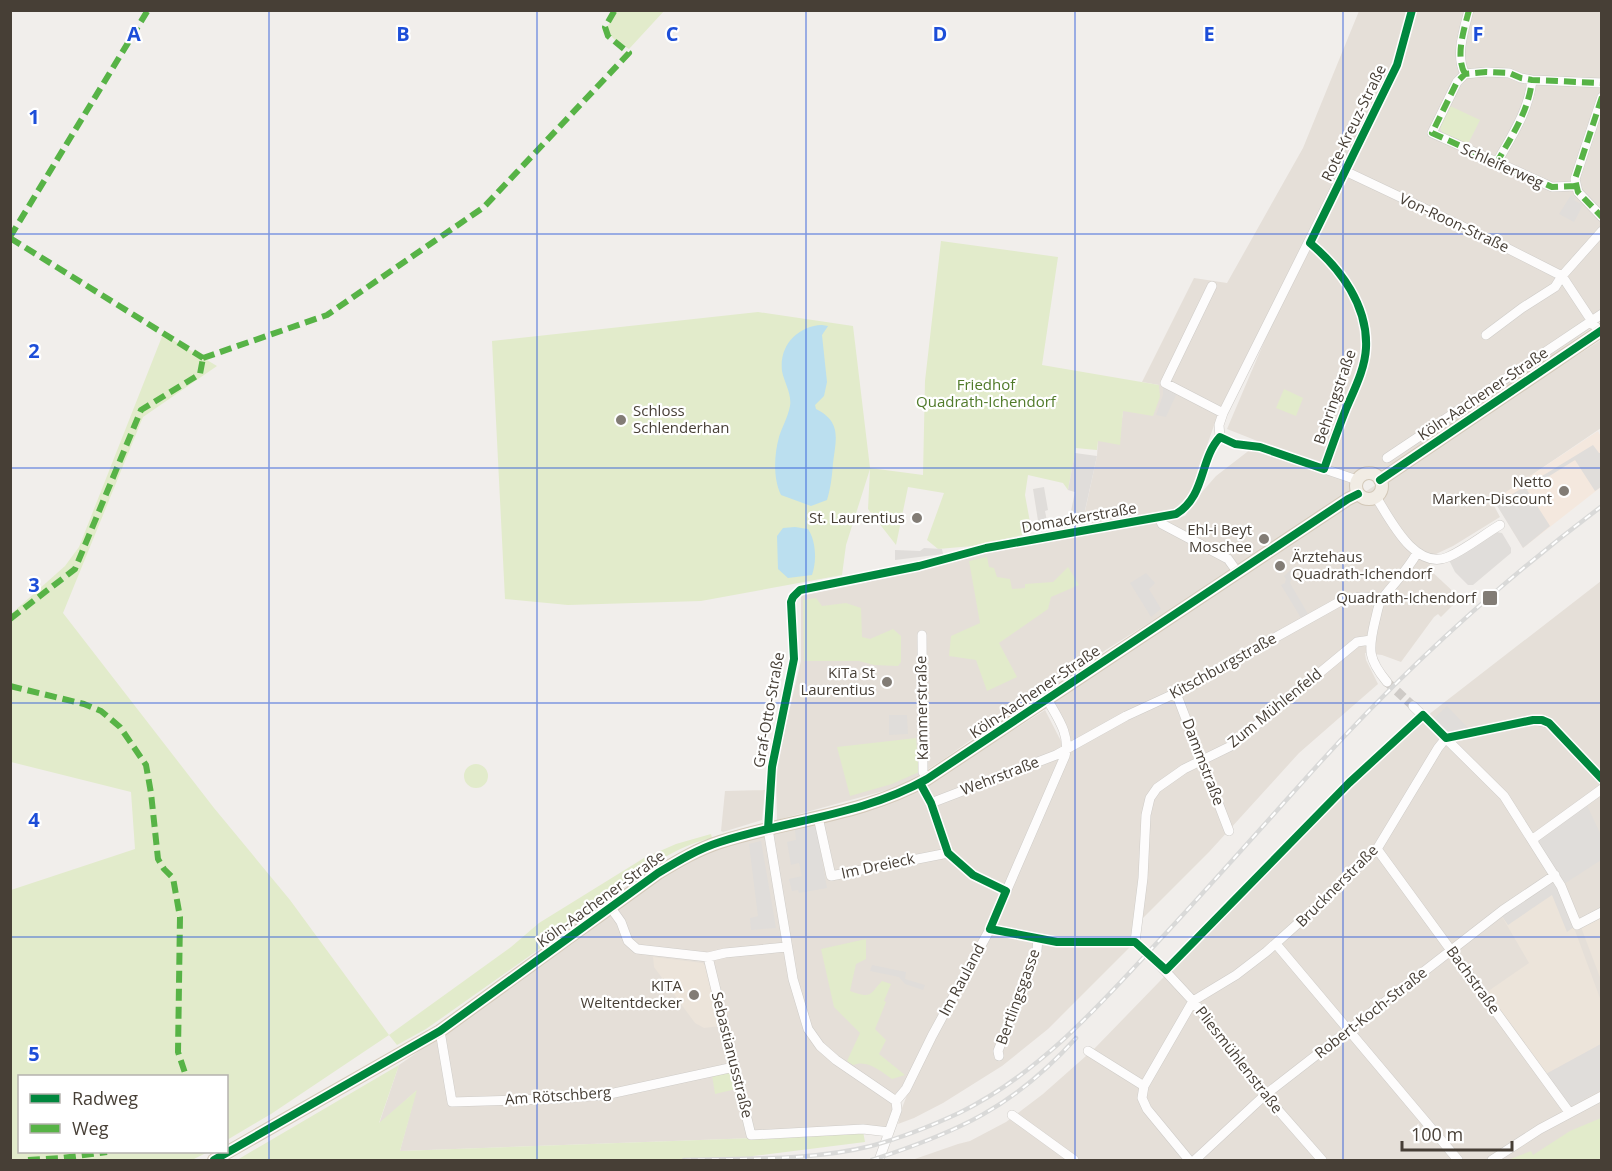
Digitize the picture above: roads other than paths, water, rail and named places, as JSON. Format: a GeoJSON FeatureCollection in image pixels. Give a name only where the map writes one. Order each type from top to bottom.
{"type":"FeatureCollection","features":[{"type":"Feature","properties":{"kind":"main road","name":"Köln-Aachener-Straße"},"geometry":{"type":"LineString","coordinates":[[1380,480],[1600,331]]}},
{"type":"Feature","properties":{"kind":"main road"},"geometry":{"type":"LineString","coordinates":[[1371,474],[1380,480],[1382,487],[1376,497],[1369,499],[1358,494],[1356,487],[1363,475],[1371,474]]}},
{"type":"Feature","properties":{"kind":"main road","name":"Köln-Aachener-Straße"},"geometry":{"type":"LineString","coordinates":[[228,1153],[440,1031],[658,873],[684,857],[719,842],[888,798],[924,781],[1358,494]]}},
{"type":"Feature","properties":{"kind":"main road","name":"Köln-Aachener-Straße"},"geometry":{"type":"LineString","coordinates":[[214,1161],[228,1153]]}},
{"type":"Feature","properties":{"kind":"street","name":"Rote-Kreuz-Straße"},"geometry":{"type":"LineString","coordinates":[[1220,437],[1219,425],[1223,413],[1397,65],[1412,10]]}},
{"type":"Feature","properties":{"kind":"street"},"geometry":{"type":"LineString","coordinates":[[1469,10],[1460,61],[1466,74],[1509,73],[1532,80],[1602,82]]}},
{"type":"Feature","properties":{"kind":"street","name":"Schleiferweg"},"geometry":{"type":"LineString","coordinates":[[1466,74],[1457,82],[1431,134],[1551,187],[1576,186]]}},
{"type":"Feature","properties":{"kind":"street"},"geometry":{"type":"LineString","coordinates":[[1496,164],[1522,117],[1530,95],[1532,80]]}},
{"type":"Feature","properties":{"kind":"street"},"geometry":{"type":"LineString","coordinates":[[1602,97],[1578,167],[1576,186],[1583,198],[1602,217]]}},
{"type":"Feature","properties":{"kind":"street","name":"Von-Roon-Straße"},"geometry":{"type":"LineString","coordinates":[[1345,171],[1562,276],[1600,331]]}},
{"type":"Feature","properties":{"kind":"street"},"geometry":{"type":"LineString","coordinates":[[1486,335],[1555,287],[1602,231]]}},
{"type":"Feature","properties":{"kind":"street","name":"Behringstraße"},"geometry":{"type":"LineString","coordinates":[[1310,243],[1345,283],[1359,304],[1365,326],[1366,350],[1358,381],[1324,469]]}},
{"type":"Feature","properties":{"kind":"street"},"geometry":{"type":"LineString","coordinates":[[1212,286],[1165,383],[1223,413]]}},
{"type":"Feature","properties":{"kind":"street","name":"Köln-Aachener-Straße"},"geometry":{"type":"LineString","coordinates":[[1387,458],[1602,314]]}},
{"type":"Feature","properties":{"kind":"street"},"geometry":{"type":"LineString","coordinates":[[1220,437],[1236,444],[1260,447],[1358,480]]}},
{"type":"Feature","properties":{"kind":"street","name":"Domackerstraße"},"geometry":{"type":"LineString","coordinates":[[794,597],[800,590],[919,566],[986,548],[1176,514],[1193,498],[1199,488],[1210,449],[1220,437]]}},
{"type":"Feature","properties":{"kind":"street","name":"Köln-Aachener-Straße"},"geometry":{"type":"LineString","coordinates":[[1417,438],[1419,453]]}},
{"type":"Feature","properties":{"kind":"street"},"geometry":{"type":"LineString","coordinates":[[1376,497],[1410,547],[1417,553],[1435,559],[1448,557],[1500,525]]}},
{"type":"Feature","properties":{"kind":"street"},"geometry":{"type":"LineString","coordinates":[[1160,517],[1162,524],[1228,559],[1238,573]]}},
{"type":"Feature","properties":{"kind":"street"},"geometry":{"type":"LineString","coordinates":[[1387,682],[1374,666],[1371,640],[1381,600],[1401,578],[1417,553]]}},
{"type":"Feature","properties":{"kind":"street","name":"Kitschburgstraße"},"geometry":{"type":"LineString","coordinates":[[1067,748],[1126,716],[1176,693],[1339,602],[1356,596],[1381,600]]}},
{"type":"Feature","properties":{"kind":"street","name":"Graf-Otto-Straße"},"geometry":{"type":"LineString","coordinates":[[794,597],[791,602],[794,659],[771,767],[768,829],[786,947],[808,1029],[820,1046],[836,1060],[896,1101]]}},
{"type":"Feature","properties":{"kind":"street","name":"Kammerstraße"},"geometry":{"type":"LineString","coordinates":[[922,635],[924,781],[948,853]]}},
{"type":"Feature","properties":{"kind":"street","name":"Zum Mühlenfeld"},"geometry":{"type":"LineString","coordinates":[[1038,938],[1057,942],[1138,945],[1146,815],[1150,798],[1157,788],[1185,769],[1231,746],[1357,642],[1371,640]]}},
{"type":"Feature","properties":{"kind":"street","name":"Dammstraße"},"geometry":{"type":"LineString","coordinates":[[1176,693],[1229,831]]}},
{"type":"Feature","properties":{"kind":"street"},"geometry":{"type":"LineString","coordinates":[[1047,699],[1063,728],[1067,748]]}},
{"type":"Feature","properties":{"kind":"street"},"geometry":{"type":"LineString","coordinates":[[1413,706],[1504,796],[1555,875],[1577,925],[1602,912]]}},
{"type":"Feature","properties":{"kind":"street"},"geometry":{"type":"LineString","coordinates":[[1446,738],[1542,720],[1549,723],[1602,779]]}},
{"type":"Feature","properties":{"kind":"street","name":"Brucknerstraße"},"geometry":{"type":"LineString","coordinates":[[1193,1000],[1236,975],[1276,944],[1377,849],[1437,748],[1446,738]]}},
{"type":"Feature","properties":{"kind":"street","name":"Wehrstraße"},"geometry":{"type":"LineString","coordinates":[[931,803],[1056,755],[1067,748]]}},
{"type":"Feature","properties":{"kind":"street","name":"Im Rauland"},"geometry":{"type":"LineString","coordinates":[[879,1161],[897,1110],[896,1101],[906,1089],[990,928],[1067,748]]}},
{"type":"Feature","properties":{"kind":"street"},"geometry":{"type":"LineString","coordinates":[[1533,839],[1602,789]]}},
{"type":"Feature","properties":{"kind":"street","name":"Im Dreieck"},"geometry":{"type":"LineString","coordinates":[[818,817],[831,876],[948,853]]}},
{"type":"Feature","properties":{"kind":"street","name":"Bachstraße"},"geometry":{"type":"LineString","coordinates":[[1377,849],[1569,1112]]}},
{"type":"Feature","properties":{"kind":"street"},"geometry":{"type":"LineString","coordinates":[[948,853],[974,875],[1006,891]]}},
{"type":"Feature","properties":{"kind":"street","name":"Robert-Koch-Straße"},"geometry":{"type":"LineString","coordinates":[[1195,1161],[1265,1095],[1503,910],[1555,875]]}},
{"type":"Feature","properties":{"kind":"street"},"geometry":{"type":"LineString","coordinates":[[611,908],[621,922],[628,941],[637,949],[708,957],[786,947]]}},
{"type":"Feature","properties":{"kind":"street"},"geometry":{"type":"LineString","coordinates":[[990,928],[1038,938]]}},
{"type":"Feature","properties":{"kind":"street","name":"Bertlingsgasse"},"geometry":{"type":"LineString","coordinates":[[999,1056],[998,1051],[1013,1009],[1037,950],[1038,938]]}},
{"type":"Feature","properties":{"kind":"street"},"geometry":{"type":"LineString","coordinates":[[1276,944],[1458,1161]]}},
{"type":"Feature","properties":{"kind":"street","name":"Sebastianusstraße"},"geometry":{"type":"LineString","coordinates":[[708,957],[751,1135],[863,1129],[889,1132]]}},
{"type":"Feature","properties":{"kind":"street","name":"Pliesmühlenstraße"},"geometry":{"type":"LineString","coordinates":[[1155,960],[1193,1000],[1265,1095],[1322,1161]]}},
{"type":"Feature","properties":{"kind":"street"},"geometry":{"type":"LineString","coordinates":[[1189,1161],[1147,1109],[1142,1098],[1144,1086],[1193,1000]]}},
{"type":"Feature","properties":{"kind":"street","name":"Am Rötschberg"},"geometry":{"type":"LineString","coordinates":[[440,1031],[452,1102],[605,1095],[734,1067]]}},
{"type":"Feature","properties":{"kind":"street"},"geometry":{"type":"LineString","coordinates":[[1088,1050],[1144,1086]]}},
{"type":"Feature","properties":{"kind":"street"},"geometry":{"type":"LineString","coordinates":[[1492,1161],[1540,1129],[1602,1096]]}},
{"type":"Feature","properties":{"kind":"street"},"geometry":{"type":"LineString","coordinates":[[1012,1115],[1074,1161]]}},
{"type":"Feature","properties":{"kind":"water"},"geometry":{"type":"Polygon","coordinates":[[[813,326],[828,326],[822,335],[827,382],[824,396],[815,405],[816,409],[834,425],[836,439],[827,500],[811,506],[781,495],[778,489],[775,459],[779,437],[790,406],[789,393],[782,371],[784,353],[787,345],[798,333],[813,326]]]}},
{"type":"Feature","properties":{"kind":"water"},"geometry":{"type":"Polygon","coordinates":[[[783,528],[808,529],[811,534],[815,564],[812,575],[788,578],[778,569],[777,536],[783,528]]]}},
{"type":"Feature","properties":{"kind":"tunnel"},"geometry":{"type":"LineString","coordinates":[[1387,682],[1413,706]]}},
{"type":"Feature","properties":{"kind":"tunnel"},"geometry":{"type":"LineString","coordinates":[[1141,948],[1155,960]]}},
{"type":"Feature","properties":{"kind":"railway"},"geometry":{"type":"LineString","coordinates":[[684,1160],[802,1156],[871,1146],[959,1113],[1014,1080],[1040,1060],[1087,1017],[1195,902],[1349,731],[1417,663],[1526,566],[1602,506]]}},
{"type":"Feature","properties":{"kind":"railway"},"geometry":{"type":"LineString","coordinates":[[872,1160],[931,1139],[1007,1100],[1053,1062],[1076,1038]]}},
{"type":"Feature","properties":{"kind":"place","name":"Schloss Schlenderhan"},"geometry":{"type":"Point","coordinates":[621,420]}},
{"type":"Feature","properties":{"kind":"place","name":"Netto Marken-Discount"},"geometry":{"type":"Point","coordinates":[1564,491]}},
{"type":"Feature","properties":{"kind":"place","name":"St. Laurentius"},"geometry":{"type":"Point","coordinates":[917,518]}},
{"type":"Feature","properties":{"kind":"place","name":"Ehl-i Beyt Moschee"},"geometry":{"type":"Point","coordinates":[1264,539]}},
{"type":"Feature","properties":{"kind":"place","name":"Ärztehaus Quadrath-Ichendorf"},"geometry":{"type":"Point","coordinates":[1280,566]}},
{"type":"Feature","properties":{"kind":"place","name":"Quadrath-Ichendorf"},"geometry":{"type":"Point","coordinates":[1490,598]}},
{"type":"Feature","properties":{"kind":"place","name":"KiTa St Laurentius"},"geometry":{"type":"Point","coordinates":[887,682]}},
{"type":"Feature","properties":{"kind":"place","name":"KITA Weltentdecker"},"geometry":{"type":"Point","coordinates":[694,995]}},
{"type":"Feature","properties":{"kind":"park label","name":"Friedhof Quadrath-Ichendorf"},"geometry":{"type":"Point","coordinates":[986,394]}}]}
